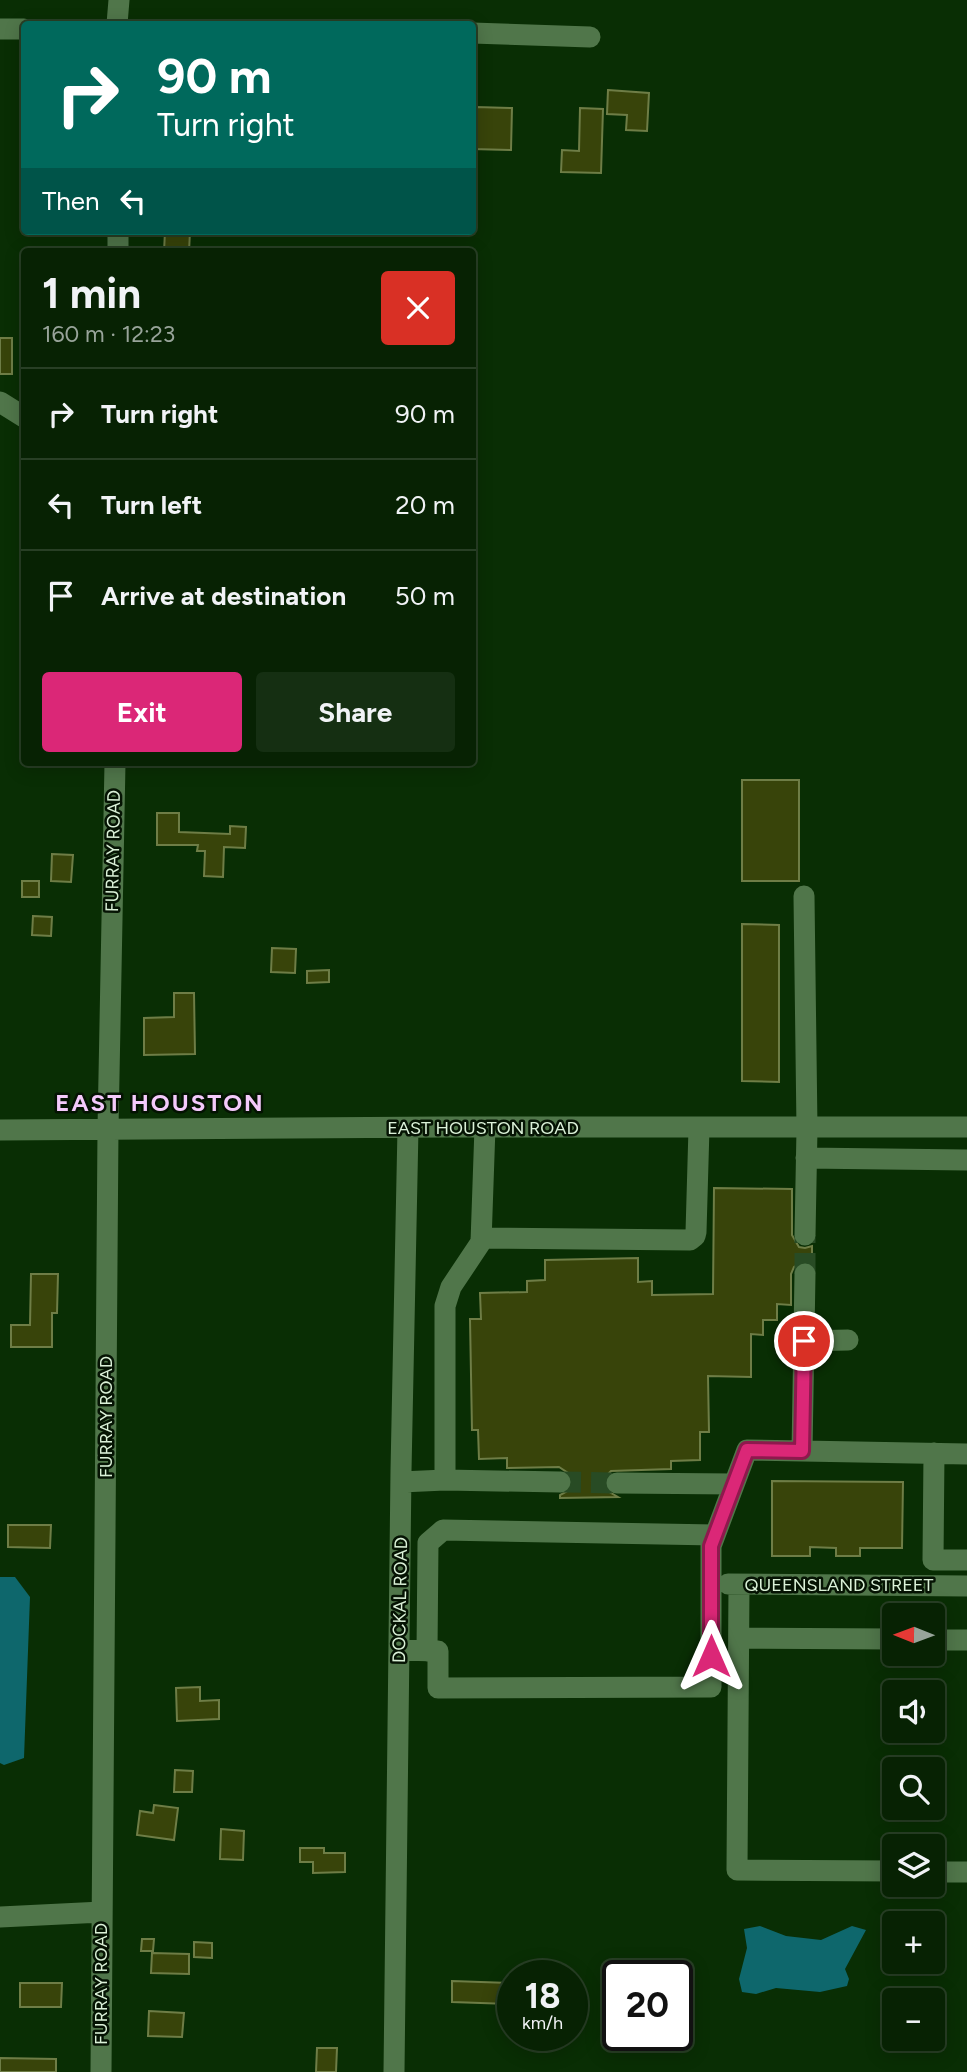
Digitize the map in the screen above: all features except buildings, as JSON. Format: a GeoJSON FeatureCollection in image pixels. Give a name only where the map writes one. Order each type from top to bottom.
{"type":"FeatureCollection","features":[{"type":"Feature","properties":{"kind":"street"},"geometry":{"type":"LineString","coordinates":[[117,21],[119,0]]}},
{"type":"Feature","properties":{"kind":"street"},"geometry":{"type":"LineString","coordinates":[[0,29],[21,29]]}},
{"type":"Feature","properties":{"kind":"street"},"geometry":{"type":"LineString","coordinates":[[476,33],[590,37]]}},
{"type":"Feature","properties":{"kind":"street"},"geometry":{"type":"LineString","coordinates":[[0,402],[21,415]]}},
{"type":"Feature","properties":{"kind":"street","name":"FURRAY ROAD"},"geometry":{"type":"LineString","coordinates":[[100,2072],[108,1128],[115,766]]}},
{"type":"Feature","properties":{"kind":"street"},"geometry":{"type":"LineString","coordinates":[[804,896],[807,1129],[805,1236]]}},
{"type":"Feature","properties":{"kind":"street"},"geometry":{"type":"LineString","coordinates":[[445,1480],[445,1306],[451,1287],[481,1238],[485,1127]]}},
{"type":"Feature","properties":{"kind":"street","name":"EAST HOUSTON ROAD"},"geometry":{"type":"LineString","coordinates":[[0,1130],[967,1127]]}},
{"type":"Feature","properties":{"kind":"street","name":"DOCKAL ROAD"},"geometry":{"type":"LineString","coordinates":[[394,2072],[408,1128]]}},
{"type":"Feature","properties":{"kind":"street"},"geometry":{"type":"LineString","coordinates":[[481,1238],[690,1240],[695,1237],[696,1232],[699,1128]]}},
{"type":"Feature","properties":{"kind":"street"},"geometry":{"type":"LineString","coordinates":[[892,1128],[892,1159]]}},
{"type":"Feature","properties":{"kind":"street"},"geometry":{"type":"LineString","coordinates":[[806,1158],[967,1160]]}},
{"type":"Feature","properties":{"kind":"street"},"geometry":{"type":"LineString","coordinates":[[802,1451],[805,1274]]}},
{"type":"Feature","properties":{"kind":"street"},"geometry":{"type":"LineString","coordinates":[[804,1341],[848,1340]]}},
{"type":"Feature","properties":{"kind":"street"},"geometry":{"type":"LineString","coordinates":[[400,1650],[438,1651],[438,1688],[711,1687],[711,1546],[747,1450],[967,1454]]}},
{"type":"Feature","properties":{"kind":"street"},"geometry":{"type":"LineString","coordinates":[[934,1453],[933,1560],[967,1560]]}},
{"type":"Feature","properties":{"kind":"street"},"geometry":{"type":"LineString","coordinates":[[401,1482],[560,1482]]}},
{"type":"Feature","properties":{"kind":"street"},"geometry":{"type":"LineString","coordinates":[[617,1483],[734,1484]]}},
{"type":"Feature","properties":{"kind":"street"},"geometry":{"type":"LineString","coordinates":[[427,1651],[429,1543],[443,1530],[715,1535]]}},
{"type":"Feature","properties":{"kind":"street"},"geometry":{"type":"LineString","coordinates":[[401,1571],[428,1572]]}},
{"type":"Feature","properties":{"kind":"street","name":"QUEENSLAND STREET"},"geometry":{"type":"LineString","coordinates":[[711,1584],[967,1586]]}},
{"type":"Feature","properties":{"kind":"street"},"geometry":{"type":"LineString","coordinates":[[740,1585],[737,1870],[882,1871]]}},
{"type":"Feature","properties":{"kind":"street"},"geometry":{"type":"LineString","coordinates":[[740,1638],[882,1639]]}},
{"type":"Feature","properties":{"kind":"street"},"geometry":{"type":"LineString","coordinates":[[945,1640],[967,1640]]}},
{"type":"Feature","properties":{"kind":"street"},"geometry":{"type":"LineString","coordinates":[[945,1872],[967,1872]]}},
{"type":"Feature","properties":{"kind":"street"},"geometry":{"type":"LineString","coordinates":[[0,1917],[102,1912]]}},
{"type":"Feature","properties":{"kind":"water"},"geometry":{"type":"Polygon","coordinates":[[[0,1577],[15,1577],[30,1597],[24,1758],[4,1765],[0,1763],[0,1577]]]}},
{"type":"Feature","properties":{"kind":"water"},"geometry":{"type":"Polygon","coordinates":[[[760,1926],[786,1936],[821,1940],[852,1926],[866,1930],[845,1969],[849,1979],[847,1986],[820,1992],[776,1988],[756,1994],[742,1992],[739,1979],[747,1948],[744,1929],[760,1926]]]}},
{"type":"Feature","properties":{"kind":"tunnel"},"geometry":{"type":"LineString","coordinates":[[805,1235],[805,1274]]}},
{"type":"Feature","properties":{"kind":"tunnel"},"geometry":{"type":"LineString","coordinates":[[560,1482],[617,1483]]}},
{"type":"Feature","properties":{"kind":"district","name":"EAST HOUSTON"},"geometry":{"type":"Point","coordinates":[160,1102]}},
{"type":"Feature","properties":{"kind":"route"},"geometry":{"type":"LineString","coordinates":[[711,1656],[711,1546],[747,1450],[802,1451],[804,1341]]}}]}
